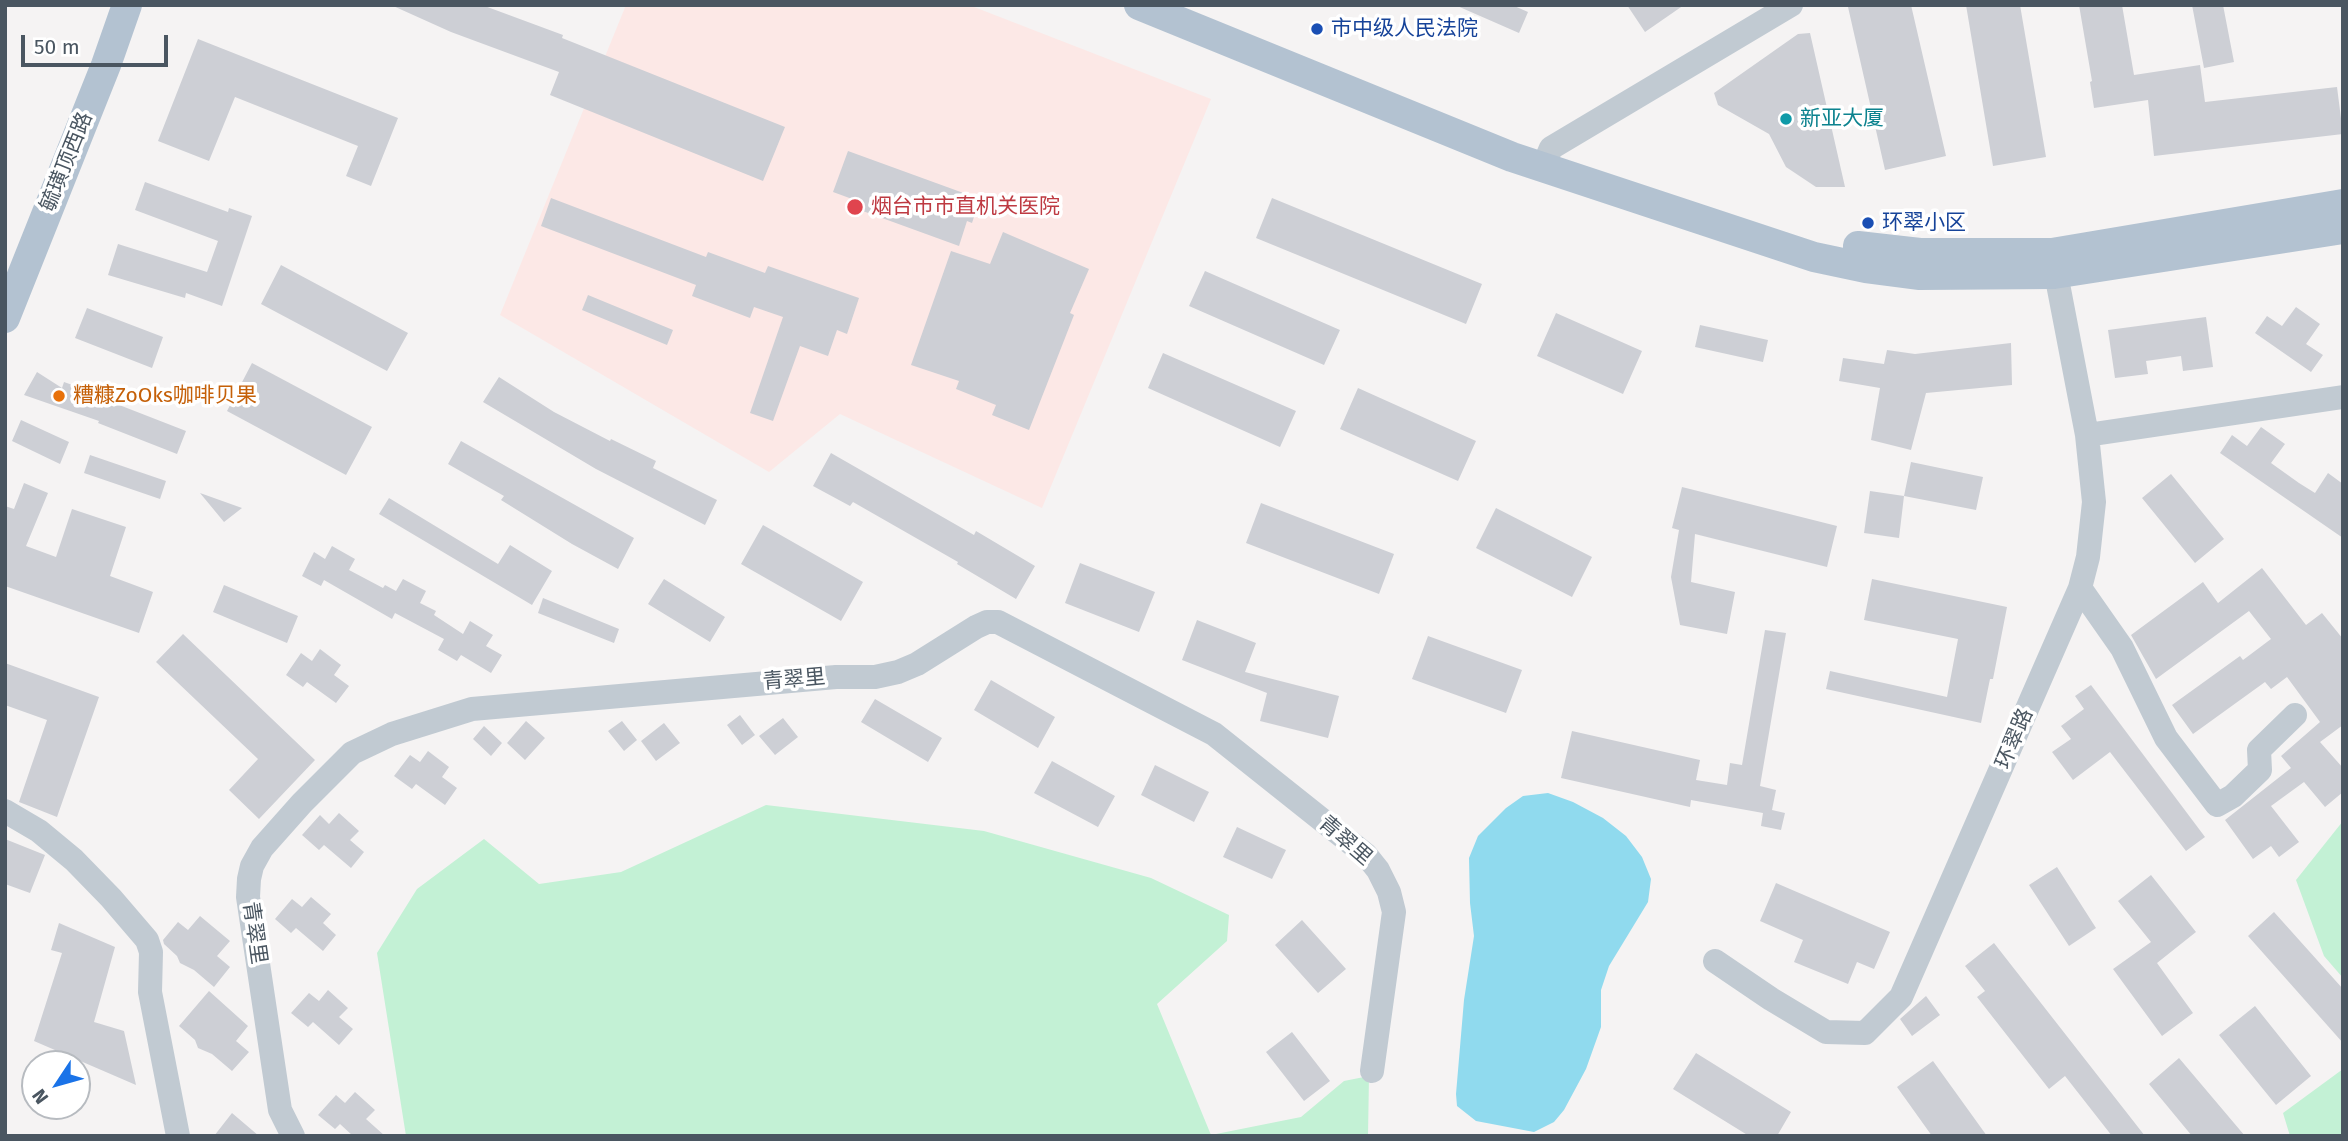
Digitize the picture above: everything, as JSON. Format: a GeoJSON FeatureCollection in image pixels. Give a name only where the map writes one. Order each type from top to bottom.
{"type":"FeatureCollection","features":[{"type":"Feature","properties":{"kind":"main road","name":"毓璜顶西路"},"geometry":{"type":"LineString","coordinates":[[5,318],[106,65],[127,5]]}},
{"type":"Feature","properties":{"kind":"main road"},"geometry":{"type":"LineString","coordinates":[[1139,5],[1499,151],[1547,158],[1818,237],[1871,248],[2053,264],[2343,229]]}},
{"type":"Feature","properties":{"kind":"main road"},"geometry":{"type":"LineString","coordinates":[[1194,5],[1519,137],[1547,158]]}},
{"type":"Feature","properties":{"kind":"main road"},"geometry":{"type":"LineString","coordinates":[[2053,264],[2343,204]]}},
{"type":"Feature","properties":{"kind":"street"},"geometry":{"type":"LineString","coordinates":[[1547,158],[1791,5]]}},
{"type":"Feature","properties":{"kind":"street","name":"环翠路"},"geometry":{"type":"LineString","coordinates":[[1715,961],[1826,1032],[1865,1033],[1901,997],[2080,588],[2088,557],[2094,502],[2087,435],[2053,264]]}},
{"type":"Feature","properties":{"kind":"street"},"geometry":{"type":"LineString","coordinates":[[2087,435],[2343,397]]}},
{"type":"Feature","properties":{"kind":"street"},"geometry":{"type":"LineString","coordinates":[[2080,588],[2122,648],[2166,738],[2217,805],[2234,796],[2260,770],[2259,750],[2295,715]]}},
{"type":"Feature","properties":{"kind":"street","name":"青翠里"},"geometry":{"type":"LineString","coordinates":[[293,1136],[280,1110],[248,897],[248,879],[262,848],[352,753],[392,734],[472,709],[836,677],[875,677],[917,664],[987,622],[998,622],[1214,734],[1366,855],[1378,870],[1389,892],[1394,912],[1372,1071]]}},
{"type":"Feature","properties":{"kind":"street"},"geometry":{"type":"LineString","coordinates":[[5,811],[38,831],[75,860],[147,940],[150,952],[150,992],[178,1136]]}},
{"type":"Feature","properties":{"kind":"shaded area","name":"烟台市市直机关医院"},"geometry":{"type":"Polygon","coordinates":[[[626,5],[969,5],[1211,99],[1042,508],[840,414],[769,472],[500,315],[626,5]]]}},
{"type":"Feature","properties":{"kind":"green space"},"geometry":{"type":"Polygon","coordinates":[[[766,805],[984,831],[1151,878],[1229,915],[1227,941],[1157,1004],[1211,1135],[1301,1117],[1344,1081],[1369,1076],[1368,1136],[406,1136],[377,953],[417,889],[484,839],[539,884],[621,872],[766,805]]]}},
{"type":"Feature","properties":{"kind":"green space"},"geometry":{"type":"Polygon","coordinates":[[[2343,821],[2343,978],[2324,956],[2296,880],[2343,821]]]}},
{"type":"Feature","properties":{"kind":"green space"},"geometry":{"type":"Polygon","coordinates":[[[2343,1069],[2343,1136],[2290,1136],[2283,1113],[2343,1069]]]}},
{"type":"Feature","properties":{"kind":"water"},"geometry":{"type":"Polygon","coordinates":[[[1548,793],[1573,802],[1603,818],[1626,836],[1642,857],[1651,879],[1648,902],[1609,966],[1601,990],[1601,1027],[1586,1069],[1564,1110],[1554,1122],[1534,1132],[1476,1121],[1457,1106],[1456,1094],[1464,1000],[1474,936],[1469,858],[1478,836],[1506,808],[1523,796],[1548,793]]]}},
{"type":"Feature","properties":{"kind":"building"},"geometry":{"type":"Polygon","coordinates":[[[391,5],[482,5],[563,35],[562,38],[785,127],[763,181],[550,95],[559,72],[451,32],[391,5]]]}},
{"type":"Feature","properties":{"kind":"building"},"geometry":{"type":"Polygon","coordinates":[[[1455,5],[1512,5],[1528,12],[1519,33],[1455,5]]]}},
{"type":"Feature","properties":{"kind":"building"},"geometry":{"type":"Polygon","coordinates":[[[1627,5],[1684,5],[1645,32],[1627,5]]]}},
{"type":"Feature","properties":{"kind":"building"},"geometry":{"type":"Polygon","coordinates":[[[1911,5],[1946,156],[1885,170],[1848,7],[1911,5]]]}},
{"type":"Feature","properties":{"kind":"building"},"geometry":{"type":"Polygon","coordinates":[[[1966,5],[2020,5],[2046,157],[1993,166],[1966,5]]]}},
{"type":"Feature","properties":{"kind":"building"},"geometry":{"type":"Polygon","coordinates":[[[2079,5],[2122,5],[2134,75],[2200,65],[2205,102],[2337,87],[2343,134],[2154,156],[2148,100],[2094,108],[2079,5]]]}},
{"type":"Feature","properties":{"kind":"building"},"geometry":{"type":"Polygon","coordinates":[[[2192,5],[2223,5],[2234,62],[2204,68],[2192,5]]]}},
{"type":"Feature","properties":{"kind":"building","name":"新亚大厦"},"geometry":{"type":"Polygon","coordinates":[[[1810,33],[1845,187],[1816,187],[1786,167],[1769,134],[1718,105],[1714,93],[1798,34],[1810,33]]]}},
{"type":"Feature","properties":{"kind":"building"},"geometry":{"type":"Polygon","coordinates":[[[198,39],[398,118],[371,186],[346,176],[358,146],[235,97],[209,161],[158,141],[198,39]]]}},
{"type":"Feature","properties":{"kind":"building"},"geometry":{"type":"Polygon","coordinates":[[[848,151],[980,199],[972,223],[967,221],[959,246],[860,210],[863,203],[833,192],[848,151]]]}},
{"type":"Feature","properties":{"kind":"building"},"geometry":{"type":"Polygon","coordinates":[[[145,182],[228,212],[229,208],[252,216],[222,306],[186,293],[185,298],[108,275],[118,244],[207,272],[218,241],[135,210],[145,182]]]}},
{"type":"Feature","properties":{"kind":"building"},"geometry":{"type":"Polygon","coordinates":[[[551,198],[706,257],[708,252],[765,273],[768,266],[859,298],[847,334],[837,330],[828,356],[800,346],[773,421],[750,413],[783,317],[754,307],[750,318],[692,296],[696,285],[541,226],[551,198]]]}},
{"type":"Feature","properties":{"kind":"building"},"geometry":{"type":"Polygon","coordinates":[[[1272,198],[1482,284],[1466,324],[1256,238],[1272,198]]]}},
{"type":"Feature","properties":{"kind":"building"},"geometry":{"type":"Polygon","coordinates":[[[1003,232],[1089,269],[1070,313],[1074,315],[1029,430],[992,415],[996,405],[956,389],[959,381],[911,365],[951,251],[990,264],[1003,232]]]}},
{"type":"Feature","properties":{"kind":"building"},"geometry":{"type":"Polygon","coordinates":[[[281,265],[408,333],[387,371],[261,304],[281,265]]]}},
{"type":"Feature","properties":{"kind":"building"},"geometry":{"type":"Polygon","coordinates":[[[1205,271],[1340,330],[1324,365],[1189,306],[1205,271]]]}},
{"type":"Feature","properties":{"kind":"building"},"geometry":{"type":"Polygon","coordinates":[[[588,295],[673,330],[667,345],[582,310],[588,295]]]}},
{"type":"Feature","properties":{"kind":"building"},"geometry":{"type":"Polygon","coordinates":[[[2296,307],[2320,324],[2306,344],[2323,355],[2311,372],[2255,333],[2267,316],[2282,326],[2296,307]]]}},
{"type":"Feature","properties":{"kind":"building"},"geometry":{"type":"Polygon","coordinates":[[[87,308],[163,337],[152,368],[75,338],[87,308]]]}},
{"type":"Feature","properties":{"kind":"building"},"geometry":{"type":"Polygon","coordinates":[[[1556,313],[1642,351],[1623,394],[1537,356],[1556,313]]]}},
{"type":"Feature","properties":{"kind":"building"},"geometry":{"type":"Polygon","coordinates":[[[2206,317],[2213,367],[2183,371],[2181,356],[2146,361],[2148,374],[2115,378],[2108,330],[2206,317]]]}},
{"type":"Feature","properties":{"kind":"building"},"geometry":{"type":"Polygon","coordinates":[[[1700,325],[1768,340],[1763,362],[1695,347],[1700,325]]]}},
{"type":"Feature","properties":{"kind":"building"},"geometry":{"type":"Polygon","coordinates":[[[2011,343],[2012,385],[1926,393],[1911,450],[1871,440],[1880,388],[1839,381],[1843,358],[1884,364],[1887,350],[1915,354],[2011,343]]]}},
{"type":"Feature","properties":{"kind":"building"},"geometry":{"type":"Polygon","coordinates":[[[1163,353],[1296,411],[1280,447],[1148,388],[1163,353]]]}},
{"type":"Feature","properties":{"kind":"building"},"geometry":{"type":"Polygon","coordinates":[[[252,363],[372,427],[346,475],[227,411],[252,363]]]}},
{"type":"Feature","properties":{"kind":"building"},"geometry":{"type":"Polygon","coordinates":[[[37,372],[62,388],[64,382],[186,431],[177,454],[98,423],[99,421],[24,395],[37,372]]]}},
{"type":"Feature","properties":{"kind":"building"},"geometry":{"type":"Polygon","coordinates":[[[499,377],[554,412],[656,461],[653,468],[717,500],[705,525],[596,469],[483,402],[499,377]]]}},
{"type":"Feature","properties":{"kind":"building"},"geometry":{"type":"Polygon","coordinates":[[[1358,388],[1476,441],[1458,481],[1340,429],[1358,388]]]}},
{"type":"Feature","properties":{"kind":"building"},"geometry":{"type":"Polygon","coordinates":[[[21,420],[69,442],[60,464],[12,441],[21,420]]]}},
{"type":"Feature","properties":{"kind":"building"},"geometry":{"type":"Polygon","coordinates":[[[2261,427],[2285,444],[2271,463],[2299,483],[2315,493],[2328,473],[2343,484],[2343,538],[2220,453],[2232,435],[2247,446],[2261,427]]]}},
{"type":"Feature","properties":{"kind":"building"},"geometry":{"type":"Polygon","coordinates":[[[461,441],[634,538],[618,569],[572,544],[501,500],[504,496],[448,464],[461,441]]]}},
{"type":"Feature","properties":{"kind":"building"},"geometry":{"type":"Polygon","coordinates":[[[831,453],[974,535],[976,531],[1035,566],[1016,599],[957,564],[958,562],[853,502],[850,506],[813,486],[831,453]]]}},
{"type":"Feature","properties":{"kind":"building"},"geometry":{"type":"Polygon","coordinates":[[[90,455],[166,481],[160,499],[84,473],[90,455]]]}},
{"type":"Feature","properties":{"kind":"building"},"geometry":{"type":"Polygon","coordinates":[[[1911,462],[1983,477],[1976,510],[1904,496],[1911,462]]]}},
{"type":"Feature","properties":{"kind":"building"},"geometry":{"type":"Polygon","coordinates":[[[2171,474],[2224,539],[2195,563],[2142,498],[2171,474]]]}},
{"type":"Feature","properties":{"kind":"building"},"geometry":{"type":"Polygon","coordinates":[[[24,483],[48,493],[26,546],[56,557],[72,509],[126,527],[110,576],[153,592],[139,633],[5,586],[5,506],[14,509],[24,483]]]}},
{"type":"Feature","properties":{"kind":"building"},"geometry":{"type":"Polygon","coordinates":[[[1682,487],[1837,526],[1827,567],[1695,534],[1691,582],[1735,592],[1727,634],[1680,625],[1671,577],[1679,530],[1672,528],[1682,487]]]}},
{"type":"Feature","properties":{"kind":"building"},"geometry":{"type":"Polygon","coordinates":[[[1870,491],[1904,496],[1899,538],[1864,533],[1870,491]]]}},
{"type":"Feature","properties":{"kind":"building"},"geometry":{"type":"Polygon","coordinates":[[[200,493],[242,508],[224,522],[200,493]]]}},
{"type":"Feature","properties":{"kind":"building"},"geometry":{"type":"Polygon","coordinates":[[[389,498],[498,564],[510,545],[552,571],[532,605],[379,514],[389,498]]]}},
{"type":"Feature","properties":{"kind":"building"},"geometry":{"type":"Polygon","coordinates":[[[1261,503],[1394,554],[1379,594],[1246,543],[1261,503]]]}},
{"type":"Feature","properties":{"kind":"building"},"geometry":{"type":"Polygon","coordinates":[[[1496,508],[1592,557],[1572,597],[1476,548],[1496,508]]]}},
{"type":"Feature","properties":{"kind":"building"},"geometry":{"type":"Polygon","coordinates":[[[763,525],[863,582],[841,621],[741,564],[763,525]]]}},
{"type":"Feature","properties":{"kind":"building"},"geometry":{"type":"Polygon","coordinates":[[[332,546],[355,559],[349,570],[383,588],[385,585],[396,591],[403,579],[426,591],[420,603],[436,611],[434,615],[463,634],[470,621],[493,635],[486,646],[502,655],[491,673],[461,655],[457,661],[438,650],[444,639],[395,613],[392,619],[324,580],[321,586],[302,576],[314,552],[325,559],[332,546]]]}},
{"type":"Feature","properties":{"kind":"building"},"geometry":{"type":"Polygon","coordinates":[[[1080,563],[1155,592],[1139,632],[1065,603],[1080,563]]]}},
{"type":"Feature","properties":{"kind":"building"},"geometry":{"type":"Polygon","coordinates":[[[2262,568],[2306,625],[2322,613],[2343,639],[2343,725],[2320,742],[2343,768],[2343,792],[2325,807],[2304,782],[2271,806],[2299,842],[2279,857],[2271,846],[2253,859],[2225,820],[2291,768],[2281,756],[2320,722],[2287,677],[2271,689],[2265,682],[2193,734],[2172,705],[2240,656],[2243,660],[2271,639],[2249,611],[2156,679],[2131,635],[2203,582],[2218,603],[2262,568]]]}},
{"type":"Feature","properties":{"kind":"building"},"geometry":{"type":"Polygon","coordinates":[[[664,579],[725,617],[710,642],[648,604],[664,579]]]}},
{"type":"Feature","properties":{"kind":"building"},"geometry":{"type":"Polygon","coordinates":[[[1872,579],[2007,607],[1981,723],[1826,689],[1830,671],[1947,697],[1958,639],[1864,620],[1872,579]]]}},
{"type":"Feature","properties":{"kind":"building"},"geometry":{"type":"Polygon","coordinates":[[[224,585],[298,616],[287,643],[213,612],[224,585]]]}},
{"type":"Feature","properties":{"kind":"building"},"geometry":{"type":"Polygon","coordinates":[[[543,598],[619,629],[614,643],[538,613],[543,598]]]}},
{"type":"Feature","properties":{"kind":"building"},"geometry":{"type":"Polygon","coordinates":[[[1197,620],[1256,643],[1245,672],[1339,696],[1328,738],[1260,721],[1267,693],[1182,660],[1197,620]]]}},
{"type":"Feature","properties":{"kind":"building"},"geometry":{"type":"Polygon","coordinates":[[[1765,630],[1786,633],[1760,786],[1776,790],[1772,810],[1785,813],[1781,830],[1761,826],[1763,813],[1691,800],[1690,807],[1561,778],[1572,731],[1700,760],[1696,780],[1727,785],[1730,763],[1742,765],[1765,630]]]}},
{"type":"Feature","properties":{"kind":"building"},"geometry":{"type":"Polygon","coordinates":[[[183,634],[315,760],[259,819],[229,790],[258,759],[156,662],[183,634]]]}},
{"type":"Feature","properties":{"kind":"building"},"geometry":{"type":"Polygon","coordinates":[[[1428,636],[1522,670],[1506,713],[1412,679],[1428,636]]]}},
{"type":"Feature","properties":{"kind":"building"},"geometry":{"type":"Polygon","coordinates":[[[320,649],[341,665],[334,675],[349,686],[336,703],[307,682],[303,687],[286,675],[301,653],[312,661],[320,649]]]}},
{"type":"Feature","properties":{"kind":"building"},"geometry":{"type":"Polygon","coordinates":[[[5,663],[99,697],[57,817],[19,802],[47,720],[5,705],[5,663]]]}},
{"type":"Feature","properties":{"kind":"building"},"geometry":{"type":"Polygon","coordinates":[[[991,680],[1055,717],[1038,748],[974,710],[991,680]]]}},
{"type":"Feature","properties":{"kind":"building"},"geometry":{"type":"Polygon","coordinates":[[[2091,685],[2205,837],[2186,851],[2110,752],[2073,780],[2052,752],[2071,739],[2061,726],[2084,709],[2075,696],[2091,685]]]}},
{"type":"Feature","properties":{"kind":"building"},"geometry":{"type":"Polygon","coordinates":[[[875,699],[942,738],[928,762],[861,722],[875,699]]]}},
{"type":"Feature","properties":{"kind":"building"},"geometry":{"type":"Polygon","coordinates":[[[740,715],[755,735],[742,745],[727,725],[740,715]]]}},
{"type":"Feature","properties":{"kind":"building"},"geometry":{"type":"Polygon","coordinates":[[[783,718],[798,737],[775,755],[759,736],[783,718]]]}},
{"type":"Feature","properties":{"kind":"building"},"geometry":{"type":"Polygon","coordinates":[[[526,721],[545,738],[525,760],[507,743],[526,721]]]}},
{"type":"Feature","properties":{"kind":"building"},"geometry":{"type":"Polygon","coordinates":[[[622,721],[637,740],[624,751],[608,731],[622,721]]]}},
{"type":"Feature","properties":{"kind":"building"},"geometry":{"type":"Polygon","coordinates":[[[664,723],[680,743],[656,761],[641,741],[664,723]]]}},
{"type":"Feature","properties":{"kind":"building"},"geometry":{"type":"Polygon","coordinates":[[[484,726],[502,743],[491,756],[473,739],[484,726]]]}},
{"type":"Feature","properties":{"kind":"building"},"geometry":{"type":"Polygon","coordinates":[[[428,751],[449,767],[442,777],[457,788],[445,805],[416,784],[412,789],[394,776],[410,755],[420,762],[428,751]]]}},
{"type":"Feature","properties":{"kind":"building"},"geometry":{"type":"Polygon","coordinates":[[[1052,761],[1115,796],[1098,827],[1034,793],[1052,761]]]}},
{"type":"Feature","properties":{"kind":"building"},"geometry":{"type":"Polygon","coordinates":[[[1155,765],[1209,792],[1194,822],[1141,795],[1155,765]]]}},
{"type":"Feature","properties":{"kind":"building"},"geometry":{"type":"Polygon","coordinates":[[[339,813],[359,831],[350,840],[364,852],[351,868],[324,845],[319,850],[302,835],[320,815],[329,824],[339,813]]]}},
{"type":"Feature","properties":{"kind":"building"},"geometry":{"type":"Polygon","coordinates":[[[1237,827],[1286,850],[1272,879],[1223,857],[1237,827]]]}},
{"type":"Feature","properties":{"kind":"building"},"geometry":{"type":"Polygon","coordinates":[[[5,839],[45,855],[30,893],[5,884],[5,839]]]}},
{"type":"Feature","properties":{"kind":"building"},"geometry":{"type":"Polygon","coordinates":[[[2057,867],[2096,928],[2069,946],[2029,885],[2057,867]]]}},
{"type":"Feature","properties":{"kind":"building"},"geometry":{"type":"Polygon","coordinates":[[[2151,875],[2196,932],[2157,963],[2193,1013],[2162,1036],[2113,969],[2151,942],[2118,901],[2151,875]]]}},
{"type":"Feature","properties":{"kind":"building"},"geometry":{"type":"Polygon","coordinates":[[[1776,883],[1890,932],[1874,969],[1857,962],[1848,984],[1794,962],[1803,940],[1760,921],[1776,883]]]}},
{"type":"Feature","properties":{"kind":"building"},"geometry":{"type":"Polygon","coordinates":[[[311,897],[331,914],[323,923],[336,935],[323,951],[296,928],[291,933],[275,919],[292,899],[302,907],[311,897]]]}},
{"type":"Feature","properties":{"kind":"building"},"geometry":{"type":"Polygon","coordinates":[[[2274,912],[2343,989],[2343,1043],[2248,936],[2274,912]]]}},
{"type":"Feature","properties":{"kind":"building"},"geometry":{"type":"Polygon","coordinates":[[[200,916],[230,941],[217,956],[230,967],[214,987],[194,970],[180,963],[163,940],[178,922],[188,930],[200,916]]]}},
{"type":"Feature","properties":{"kind":"building"},"geometry":{"type":"Polygon","coordinates":[[[1302,920],[1346,969],[1318,993],[1275,945],[1302,920]]]}},
{"type":"Feature","properties":{"kind":"building"},"geometry":{"type":"Polygon","coordinates":[[[59,923],[115,947],[94,1022],[124,1031],[136,1085],[91,1066],[91,1050],[55,1050],[34,1041],[62,953],[51,950],[59,923]]]}},
{"type":"Feature","properties":{"kind":"building"},"geometry":{"type":"Polygon","coordinates":[[[1994,943],[2145,1136],[2112,1136],[2065,1076],[2049,1089],[1977,997],[1985,991],[1965,966],[1994,943]]]}},
{"type":"Feature","properties":{"kind":"building"},"geometry":{"type":"Polygon","coordinates":[[[328,990],[348,1008],[339,1017],[353,1029],[339,1045],[313,1022],[308,1027],[291,1013],[309,993],[319,1001],[328,990]]]}},
{"type":"Feature","properties":{"kind":"building"},"geometry":{"type":"Polygon","coordinates":[[[209,991],[248,1026],[236,1041],[249,1052],[232,1071],[212,1054],[198,1048],[195,1040],[179,1026],[209,991]]]}},
{"type":"Feature","properties":{"kind":"building"},"geometry":{"type":"Polygon","coordinates":[[[1926,996],[1940,1015],[1912,1036],[1900,1019],[1926,996]]]}},
{"type":"Feature","properties":{"kind":"building"},"geometry":{"type":"Polygon","coordinates":[[[2255,1006],[2311,1076],[2276,1105],[2219,1035],[2255,1006]]]}},
{"type":"Feature","properties":{"kind":"building"},"geometry":{"type":"Polygon","coordinates":[[[1292,1032],[1330,1081],[1304,1101],[1266,1052],[1292,1032]]]}},
{"type":"Feature","properties":{"kind":"building"},"geometry":{"type":"Polygon","coordinates":[[[1696,1053],[1791,1112],[1777,1136],[1749,1136],[1673,1089],[1696,1053]]]}},
{"type":"Feature","properties":{"kind":"building"},"geometry":{"type":"Polygon","coordinates":[[[2179,1058],[2245,1136],[2192,1136],[2149,1084],[2179,1058]]]}},
{"type":"Feature","properties":{"kind":"building"},"geometry":{"type":"Polygon","coordinates":[[[1933,1061],[1987,1136],[1932,1136],[1897,1087],[1933,1061]]]}},
{"type":"Feature","properties":{"kind":"building"},"geometry":{"type":"Polygon","coordinates":[[[355,1092],[375,1110],[366,1119],[385,1136],[353,1136],[340,1124],[335,1129],[318,1115],[336,1095],[345,1103],[355,1092]]]}},
{"type":"Feature","properties":{"kind":"building"},"geometry":{"type":"Polygon","coordinates":[[[232,1113],[259,1136],[214,1136],[232,1113]]]}},
{"type":"Feature","properties":{"kind":"place","name":"市中级人民法院"},"geometry":{"type":"Point","coordinates":[1317,29]}},
{"type":"Feature","properties":{"kind":"place","name":"新亚大厦"},"geometry":{"type":"Point","coordinates":[1786,119]}},
{"type":"Feature","properties":{"kind":"place","name":"烟台市市直机关医院"},"geometry":{"type":"Point","coordinates":[855,207]}},
{"type":"Feature","properties":{"kind":"place","name":"环翠小区"},"geometry":{"type":"Point","coordinates":[1868,223]}},
{"type":"Feature","properties":{"kind":"place","name":"糟糠ZoOks咖啡贝果"},"geometry":{"type":"Point","coordinates":[59,396]}}]}
